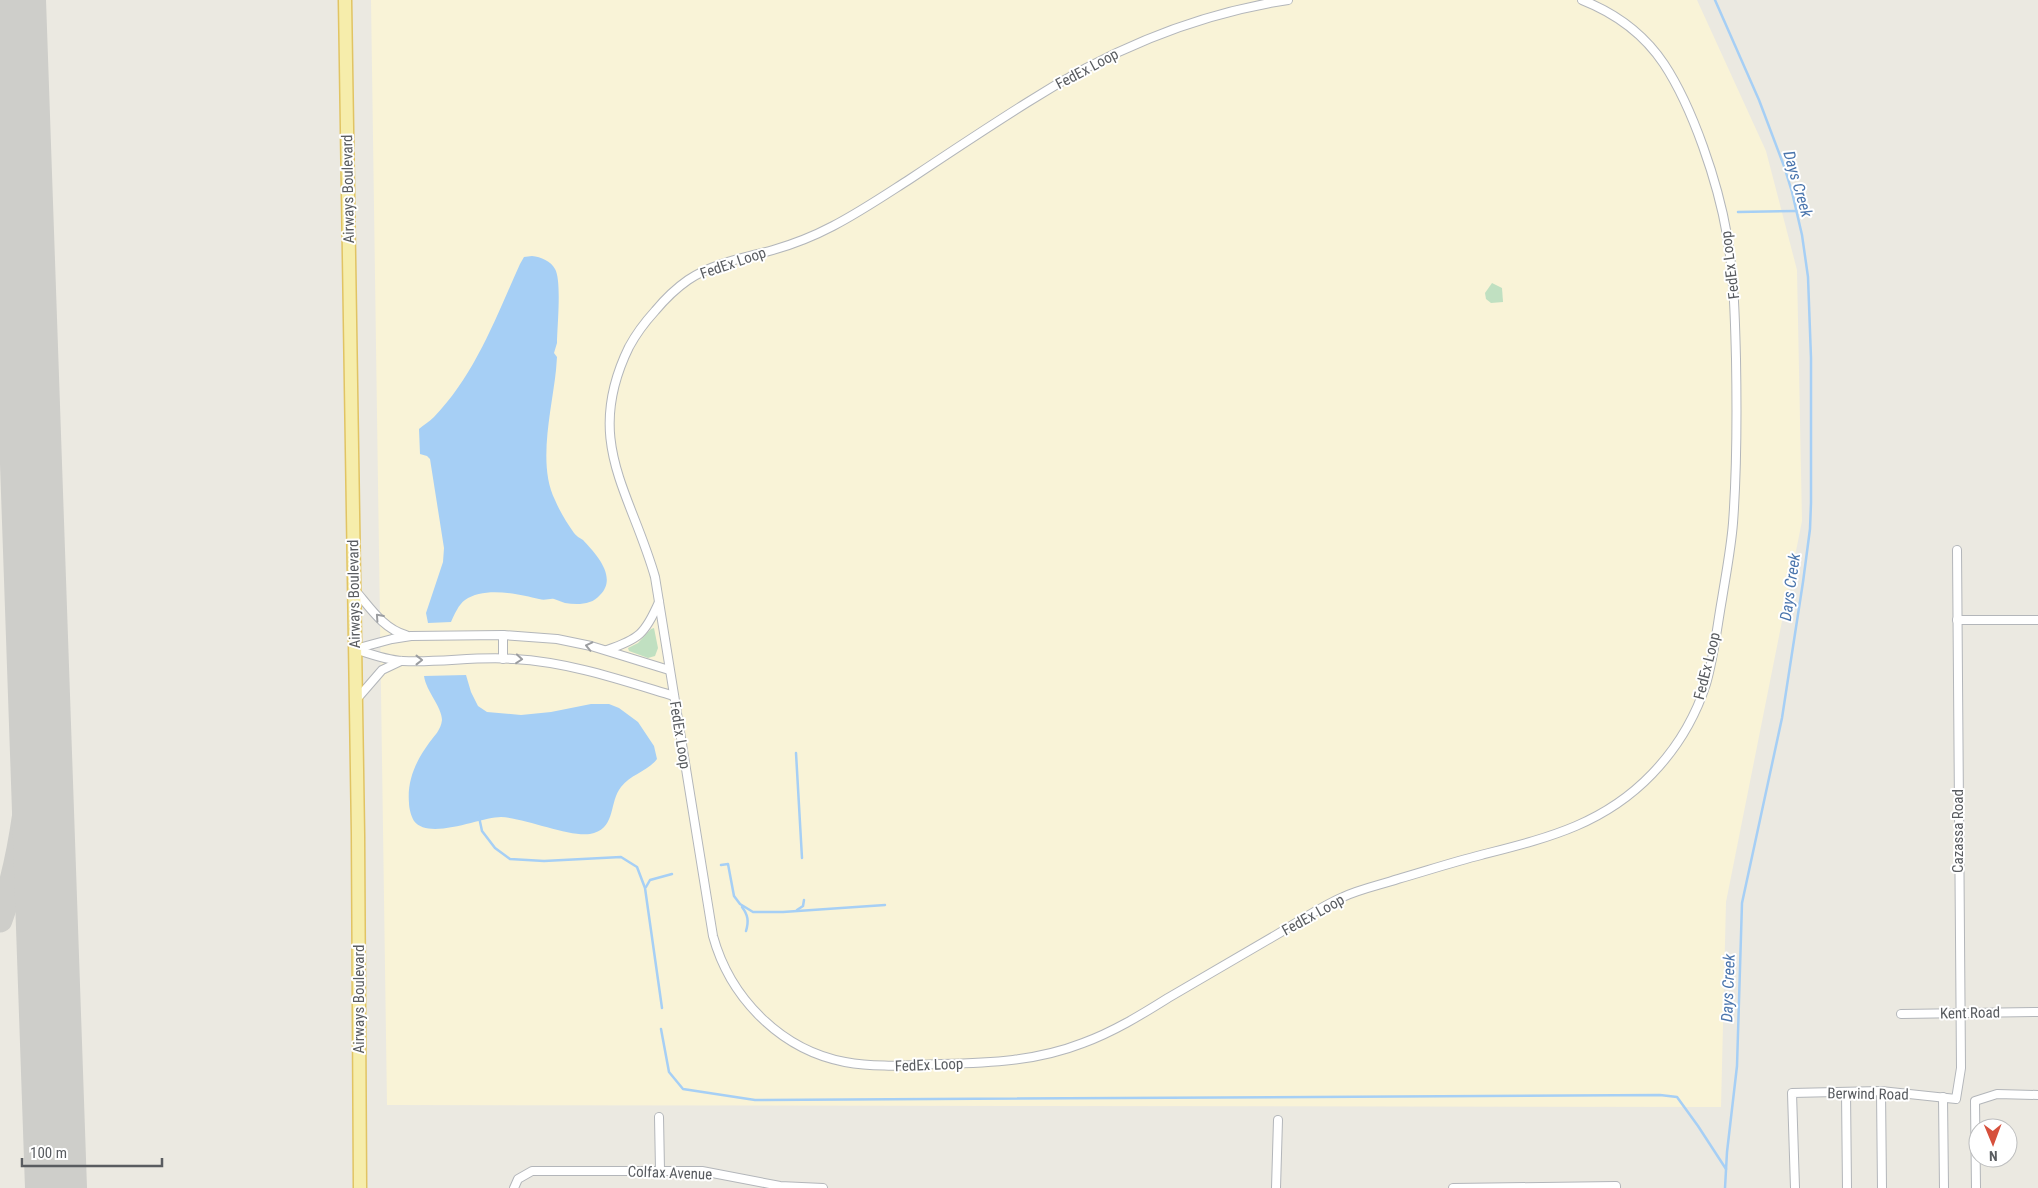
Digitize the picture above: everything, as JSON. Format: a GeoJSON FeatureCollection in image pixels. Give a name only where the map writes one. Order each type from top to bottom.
{"type":"FeatureCollection","features":[{"type":"Feature","properties":{"kind":"main road","name":"Airways Boulevard"},"geometry":{"type":"LineString","coordinates":[[345,0],[358,854],[360,1188]]}},
{"type":"Feature","properties":{"kind":"street","name":"FedEx Loop"},"geometry":{"type":"LineString","coordinates":[[1288,0],[1258,6],[1185,26],[1121,50],[1030,100],[834,226],[793,244],[715,266],[690,279],[675,289],[641,327],[630,345],[616,377],[610,407],[610,438],[613,462],[623,492],[648,551],[659,602],[713,936],[729,977],[758,1015],[782,1034],[814,1053],[832,1059],[870,1066],[995,1063],[1037,1056],[1081,1044],[1126,1023],[1302,919],[1343,897],[1473,857],[1562,833],[1608,810],[1636,789],[1663,762],[1682,736],[1701,697],[1711,662],[1733,521],[1737,416],[1734,298],[1727,235],[1717,191],[1698,135],[1674,80],[1654,51],[1633,30],[1606,10],[1582,0]]}},
{"type":"Feature","properties":{"kind":"street","name":"Cazassa Road"},"geometry":{"type":"LineString","coordinates":[[1943,1097],[1956,1099],[1961,1068],[1957,550]]}},
{"type":"Feature","properties":{"kind":"street"},"geometry":{"type":"LineString","coordinates":[[354,589],[388,627],[399,633],[411,636]]}},
{"type":"Feature","properties":{"kind":"street"},"geometry":{"type":"LineString","coordinates":[[606,650],[628,642],[640,635],[651,622],[659,602]]}},
{"type":"Feature","properties":{"kind":"street"},"geometry":{"type":"LineString","coordinates":[[1957,620],[2038,620]]}},
{"type":"Feature","properties":{"kind":"street"},"geometry":{"type":"LineString","coordinates":[[503,635],[503,659]]}},
{"type":"Feature","properties":{"kind":"street"},"geometry":{"type":"LineString","coordinates":[[354,649],[411,636],[503,635],[557,639],[606,650],[669,670]]}},
{"type":"Feature","properties":{"kind":"street"},"geometry":{"type":"LineString","coordinates":[[354,649],[383,658],[402,661],[503,659],[568,665],[674,696]]}},
{"type":"Feature","properties":{"kind":"street"},"geometry":{"type":"LineString","coordinates":[[355,702],[382,670],[402,661]]}},
{"type":"Feature","properties":{"kind":"street","name":"Kent Road"},"geometry":{"type":"LineString","coordinates":[[1901,1014],[2038,1012]]}},
{"type":"Feature","properties":{"kind":"street"},"geometry":{"type":"LineString","coordinates":[[1881,1091],[1882,1188]]}},
{"type":"Feature","properties":{"kind":"street","name":"Berwind Road"},"geometry":{"type":"LineString","coordinates":[[1795,1188],[1792,1093],[1881,1091],[1943,1097]]}},
{"type":"Feature","properties":{"kind":"street"},"geometry":{"type":"LineString","coordinates":[[1846,1092],[1847,1188]]}},
{"type":"Feature","properties":{"kind":"street"},"geometry":{"type":"LineString","coordinates":[[1976,1188],[1975,1101],[1997,1094],[2038,1095]]}},
{"type":"Feature","properties":{"kind":"street"},"geometry":{"type":"LineString","coordinates":[[1943,1097],[1944,1188]]}},
{"type":"Feature","properties":{"kind":"street"},"geometry":{"type":"LineString","coordinates":[[659,1117],[660,1170]]}},
{"type":"Feature","properties":{"kind":"street"},"geometry":{"type":"LineString","coordinates":[[1276,1188],[1278,1120]]}},
{"type":"Feature","properties":{"kind":"street","name":"Colfax Avenue"},"geometry":{"type":"LineString","coordinates":[[514,1188],[518,1180],[532,1171],[660,1170],[702,1171],[780,1186],[823,1188]]}},
{"type":"Feature","properties":{"kind":"street"},"geometry":{"type":"LineString","coordinates":[[1452,1188],[1616,1187]]}},
{"type":"Feature","properties":{"kind":"shaded area"},"geometry":{"type":"Polygon","coordinates":[[[371,0],[1697,0],[1766,151],[1797,270],[1802,521],[1726,902],[1721,1107],[387,1105],[371,0]]]}},
{"type":"Feature","properties":{"kind":"green space"},"geometry":{"type":"Polygon","coordinates":[[[1492,283],[1502,288],[1503,302],[1491,303],[1486,299],[1485,293],[1492,283]]]}},
{"type":"Feature","properties":{"kind":"green space"},"geometry":{"type":"Polygon","coordinates":[[[654,628],[658,648],[655,656],[648,658],[629,651],[628,648],[638,643],[654,628]]]}},
{"type":"Feature","properties":{"kind":"water"},"geometry":{"type":"Polygon","coordinates":[[[524,257],[542,258],[551,264],[555,269],[558,284],[557,343],[554,353],[557,357],[546,453],[550,486],[561,513],[575,534],[583,540],[599,559],[606,573],[607,581],[605,588],[597,598],[593,601],[579,604],[565,603],[552,599],[541,600],[512,593],[482,593],[465,600],[451,622],[428,623],[426,613],[443,562],[444,548],[430,459],[420,454],[419,429],[434,417],[461,383],[493,325],[520,264],[524,257]]]}},
{"type":"Feature","properties":{"kind":"water"},"geometry":{"type":"Polygon","coordinates":[[[466,675],[478,706],[487,712],[521,715],[551,712],[591,704],[609,704],[619,708],[638,722],[654,746],[657,759],[621,787],[617,793],[606,825],[594,833],[575,834],[501,817],[443,829],[421,827],[414,821],[410,812],[409,786],[416,764],[439,730],[442,720],[424,676],[466,675]]]}},
{"type":"Feature","properties":{"kind":"waterway","name":"Days Creek"},"geometry":{"type":"LineString","coordinates":[[1715,0],[1759,100],[1792,192],[1802,235],[1808,277],[1811,358],[1810,529],[1782,718],[1742,903],[1737,1066],[1727,1152],[1725,1188]]}},
{"type":"Feature","properties":{"kind":"waterway"},"geometry":{"type":"LineString","coordinates":[[1738,212],[1796,211]]}},
{"type":"Feature","properties":{"kind":"waterway"},"geometry":{"type":"LineString","coordinates":[[796,753],[802,858]]}},
{"type":"Feature","properties":{"kind":"waterway"},"geometry":{"type":"LineString","coordinates":[[479,817],[482,831],[495,848],[510,859],[544,861],[621,857],[637,867],[645,888],[662,1008]]}},
{"type":"Feature","properties":{"kind":"waterway"},"geometry":{"type":"LineString","coordinates":[[721,865],[728,864],[734,896],[740,904],[753,912],[783,912],[885,905]]}},
{"type":"Feature","properties":{"kind":"waterway"},"geometry":{"type":"LineString","coordinates":[[646,887],[650,880],[672,874]]}},
{"type":"Feature","properties":{"kind":"waterway"},"geometry":{"type":"LineString","coordinates":[[797,910],[803,906],[804,900]]}},
{"type":"Feature","properties":{"kind":"waterway"},"geometry":{"type":"LineString","coordinates":[[742,907],[747,918],[746,931]]}},
{"type":"Feature","properties":{"kind":"waterway"},"geometry":{"type":"LineString","coordinates":[[661,1029],[669,1072],[683,1089],[755,1100],[1660,1095],[1677,1097],[1726,1169]]}},
{"type":"Feature","properties":{"kind":"taxiway"},"geometry":{"type":"LineString","coordinates":[[0,395],[15,411],[30,445]]}},
{"type":"Feature","properties":{"kind":"taxiway"},"geometry":{"type":"LineString","coordinates":[[0,920],[17,860],[27,798],[38,673]]}},
{"type":"Feature","properties":{"kind":"runway"},"geometry":{"type":"LineString","coordinates":[[15,0],[56,1188]]}}]}
